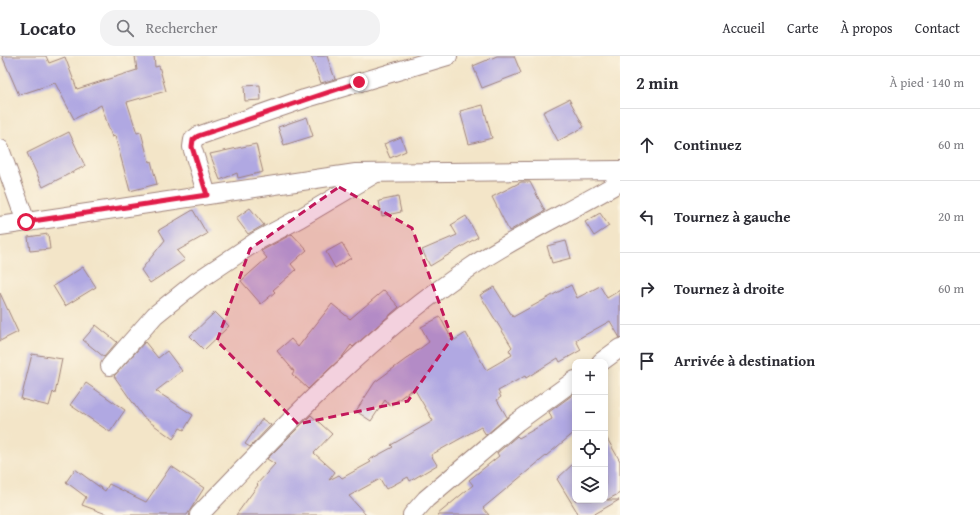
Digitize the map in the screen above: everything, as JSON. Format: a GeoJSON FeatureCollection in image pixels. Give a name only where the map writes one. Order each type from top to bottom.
{"type":"FeatureCollection","features":[{"type":"Feature","properties":{"kind":"street"},"geometry":{"type":"LineString","coordinates":[[207,195],[192,147],[193,140],[198,136],[304,99],[448,56]]}},
{"type":"Feature","properties":{"kind":"street"},"geometry":{"type":"LineString","coordinates":[[0,149],[26,222]]}},
{"type":"Feature","properties":{"kind":"street"},"geometry":{"type":"LineString","coordinates":[[0,226],[331,175],[378,172],[620,170]]}},
{"type":"Feature","properties":{"kind":"street"},"geometry":{"type":"LineString","coordinates":[[110,366],[155,315],[196,282],[257,241],[300,218],[378,172]]}},
{"type":"Feature","properties":{"kind":"street"},"geometry":{"type":"LineString","coordinates":[[199,515],[290,420],[386,331],[471,267],[532,230],[620,182]]}},
{"type":"Feature","properties":{"kind":"street"},"geometry":{"type":"LineString","coordinates":[[605,359],[620,348]]}},
{"type":"Feature","properties":{"kind":"street"},"geometry":{"type":"LineString","coordinates":[[412,515],[426,499],[517,422],[572,382]]}},
{"type":"Feature","properties":{"kind":"highlighted area"},"geometry":{"type":"Polygon","coordinates":[[[339,187],[412,228],[452,338],[408,401],[298,424],[217,341],[250,249],[339,187]]]}},
{"type":"Feature","properties":{"kind":"building"},"geometry":{"type":"Polygon","coordinates":[[[2,56],[46,56],[49,63],[65,57],[77,89],[137,70],[135,56],[154,56],[155,67],[159,66],[166,91],[127,102],[137,133],[141,132],[157,184],[130,191],[115,136],[112,137],[101,105],[74,119],[55,83],[19,95],[2,56]]]}},
{"type":"Feature","properties":{"kind":"building"},"geometry":{"type":"Polygon","coordinates":[[[311,56],[327,56],[335,79],[321,83],[311,56]]]}},
{"type":"Feature","properties":{"kind":"building"},"geometry":{"type":"Polygon","coordinates":[[[497,56],[514,56],[521,73],[482,88],[473,66],[497,56]]]}},
{"type":"Feature","properties":{"kind":"building"},"geometry":{"type":"Polygon","coordinates":[[[260,85],[261,100],[245,101],[244,86],[260,85]]]}},
{"type":"Feature","properties":{"kind":"building"},"geometry":{"type":"Polygon","coordinates":[[[569,99],[584,127],[558,141],[543,112],[569,99]]]}},
{"type":"Feature","properties":{"kind":"building"},"geometry":{"type":"Polygon","coordinates":[[[483,105],[492,138],[469,144],[460,111],[483,105]]]}},
{"type":"Feature","properties":{"kind":"building"},"geometry":{"type":"Polygon","coordinates":[[[307,117],[313,136],[284,145],[278,127],[307,117]]]}},
{"type":"Feature","properties":{"kind":"building"},"geometry":{"type":"Polygon","coordinates":[[[69,132],[85,166],[43,187],[27,153],[69,132]]]}},
{"type":"Feature","properties":{"kind":"building"},"geometry":{"type":"Polygon","coordinates":[[[401,137],[406,151],[390,158],[384,144],[401,137]]]}},
{"type":"Feature","properties":{"kind":"building"},"geometry":{"type":"Polygon","coordinates":[[[256,144],[263,172],[238,178],[237,173],[220,180],[210,154],[256,144]]]}},
{"type":"Feature","properties":{"kind":"building"},"geometry":{"type":"Polygon","coordinates":[[[521,182],[530,182],[545,211],[509,231],[492,197],[521,182]]]}},
{"type":"Feature","properties":{"kind":"building"},"geometry":{"type":"Polygon","coordinates":[[[398,197],[401,212],[382,216],[379,201],[398,197]]]}},
{"type":"Feature","properties":{"kind":"building"},"geometry":{"type":"Polygon","coordinates":[[[250,208],[264,225],[248,234],[236,218],[250,208]]]}},
{"type":"Feature","properties":{"kind":"building"},"geometry":{"type":"Polygon","coordinates":[[[193,210],[207,234],[177,251],[185,260],[150,283],[141,270],[165,240],[159,230],[193,210]]]}},
{"type":"Feature","properties":{"kind":"building"},"geometry":{"type":"Polygon","coordinates":[[[600,213],[609,226],[594,236],[585,222],[600,213]]]}},
{"type":"Feature","properties":{"kind":"building"},"geometry":{"type":"Polygon","coordinates":[[[466,216],[478,237],[430,266],[422,250],[457,235],[451,225],[466,216]]]}},
{"type":"Feature","properties":{"kind":"building"},"geometry":{"type":"Polygon","coordinates":[[[48,234],[50,249],[30,251],[28,237],[48,234]]]}},
{"type":"Feature","properties":{"kind":"building"},"geometry":{"type":"Polygon","coordinates":[[[292,234],[307,250],[291,264],[296,270],[273,290],[275,292],[261,304],[241,281],[267,258],[261,251],[292,234]]]}},
{"type":"Feature","properties":{"kind":"building"},"geometry":{"type":"Polygon","coordinates":[[[566,241],[571,258],[552,263],[547,246],[566,241]]]}},
{"type":"Feature","properties":{"kind":"building"},"geometry":{"type":"Polygon","coordinates":[[[342,243],[351,258],[335,268],[326,252],[342,243]]]}},
{"type":"Feature","properties":{"kind":"building"},"geometry":{"type":"Polygon","coordinates":[[[83,267],[96,287],[65,306],[53,286],[83,267]]]}},
{"type":"Feature","properties":{"kind":"building"},"geometry":{"type":"Polygon","coordinates":[[[571,285],[577,298],[600,286],[607,298],[620,290],[620,338],[610,321],[576,340],[581,350],[560,362],[558,358],[526,378],[525,376],[498,391],[501,397],[497,400],[507,417],[486,435],[481,427],[431,455],[437,465],[410,481],[408,477],[386,489],[380,479],[349,496],[366,515],[236,515],[258,485],[257,484],[275,464],[267,459],[311,415],[332,434],[314,453],[335,472],[329,480],[339,475],[342,478],[371,462],[369,460],[393,447],[391,445],[433,421],[415,390],[412,392],[411,390],[390,406],[385,400],[371,421],[356,411],[375,382],[429,342],[421,327],[440,317],[453,341],[466,333],[486,370],[512,355],[509,350],[512,347],[480,295],[494,287],[513,317],[571,285]]]}},
{"type":"Feature","properties":{"kind":"building"},"geometry":{"type":"Polygon","coordinates":[[[384,290],[399,307],[353,347],[351,345],[342,357],[308,389],[292,374],[294,371],[277,351],[291,339],[298,347],[332,304],[350,319],[384,290]]]}},
{"type":"Feature","properties":{"kind":"building"},"geometry":{"type":"Polygon","coordinates":[[[0,293],[18,332],[0,341],[0,293]]]}},
{"type":"Feature","properties":{"kind":"building"},"geometry":{"type":"Polygon","coordinates":[[[215,312],[229,326],[204,350],[190,336],[215,312]]]}},
{"type":"Feature","properties":{"kind":"building"},"geometry":{"type":"Polygon","coordinates":[[[96,325],[117,342],[104,357],[83,340],[96,325]]]}},
{"type":"Feature","properties":{"kind":"building"},"geometry":{"type":"Polygon","coordinates":[[[145,342],[158,358],[167,351],[182,371],[156,391],[193,415],[184,430],[180,428],[173,439],[143,417],[114,376],[145,342]]]}},
{"type":"Feature","properties":{"kind":"building"},"geometry":{"type":"Polygon","coordinates":[[[32,354],[62,359],[55,394],[53,392],[49,406],[21,399],[32,354]]]}},
{"type":"Feature","properties":{"kind":"building"},"geometry":{"type":"Polygon","coordinates":[[[86,383],[125,410],[110,432],[70,405],[86,383]]]}},
{"type":"Feature","properties":{"kind":"building"},"geometry":{"type":"Polygon","coordinates":[[[572,395],[572,434],[483,508],[489,515],[437,515],[473,485],[469,480],[499,456],[497,453],[517,436],[519,438],[552,419],[549,412],[572,395]]]}},
{"type":"Feature","properties":{"kind":"building"},"geometry":{"type":"Polygon","coordinates":[[[262,419],[271,425],[250,447],[245,444],[262,419]]]}},
{"type":"Feature","properties":{"kind":"building"},"geometry":{"type":"Polygon","coordinates":[[[608,440],[620,461],[620,493],[608,499],[608,440]]]}},
{"type":"Feature","properties":{"kind":"building"},"geometry":{"type":"Polygon","coordinates":[[[572,465],[572,503],[608,503],[608,500],[619,500],[593,515],[579,515],[557,479],[572,465]]]}},
{"type":"Feature","properties":{"kind":"building"},"geometry":{"type":"Polygon","coordinates":[[[171,466],[204,488],[187,515],[109,515],[82,505],[86,497],[66,482],[75,469],[105,491],[109,484],[146,502],[171,466]]]}},
{"type":"Feature","properties":{"kind":"route"},"geometry":{"type":"LineString","coordinates":[[26,222],[207,195],[192,147],[193,140],[198,136],[304,99],[359,82]]}}]}
